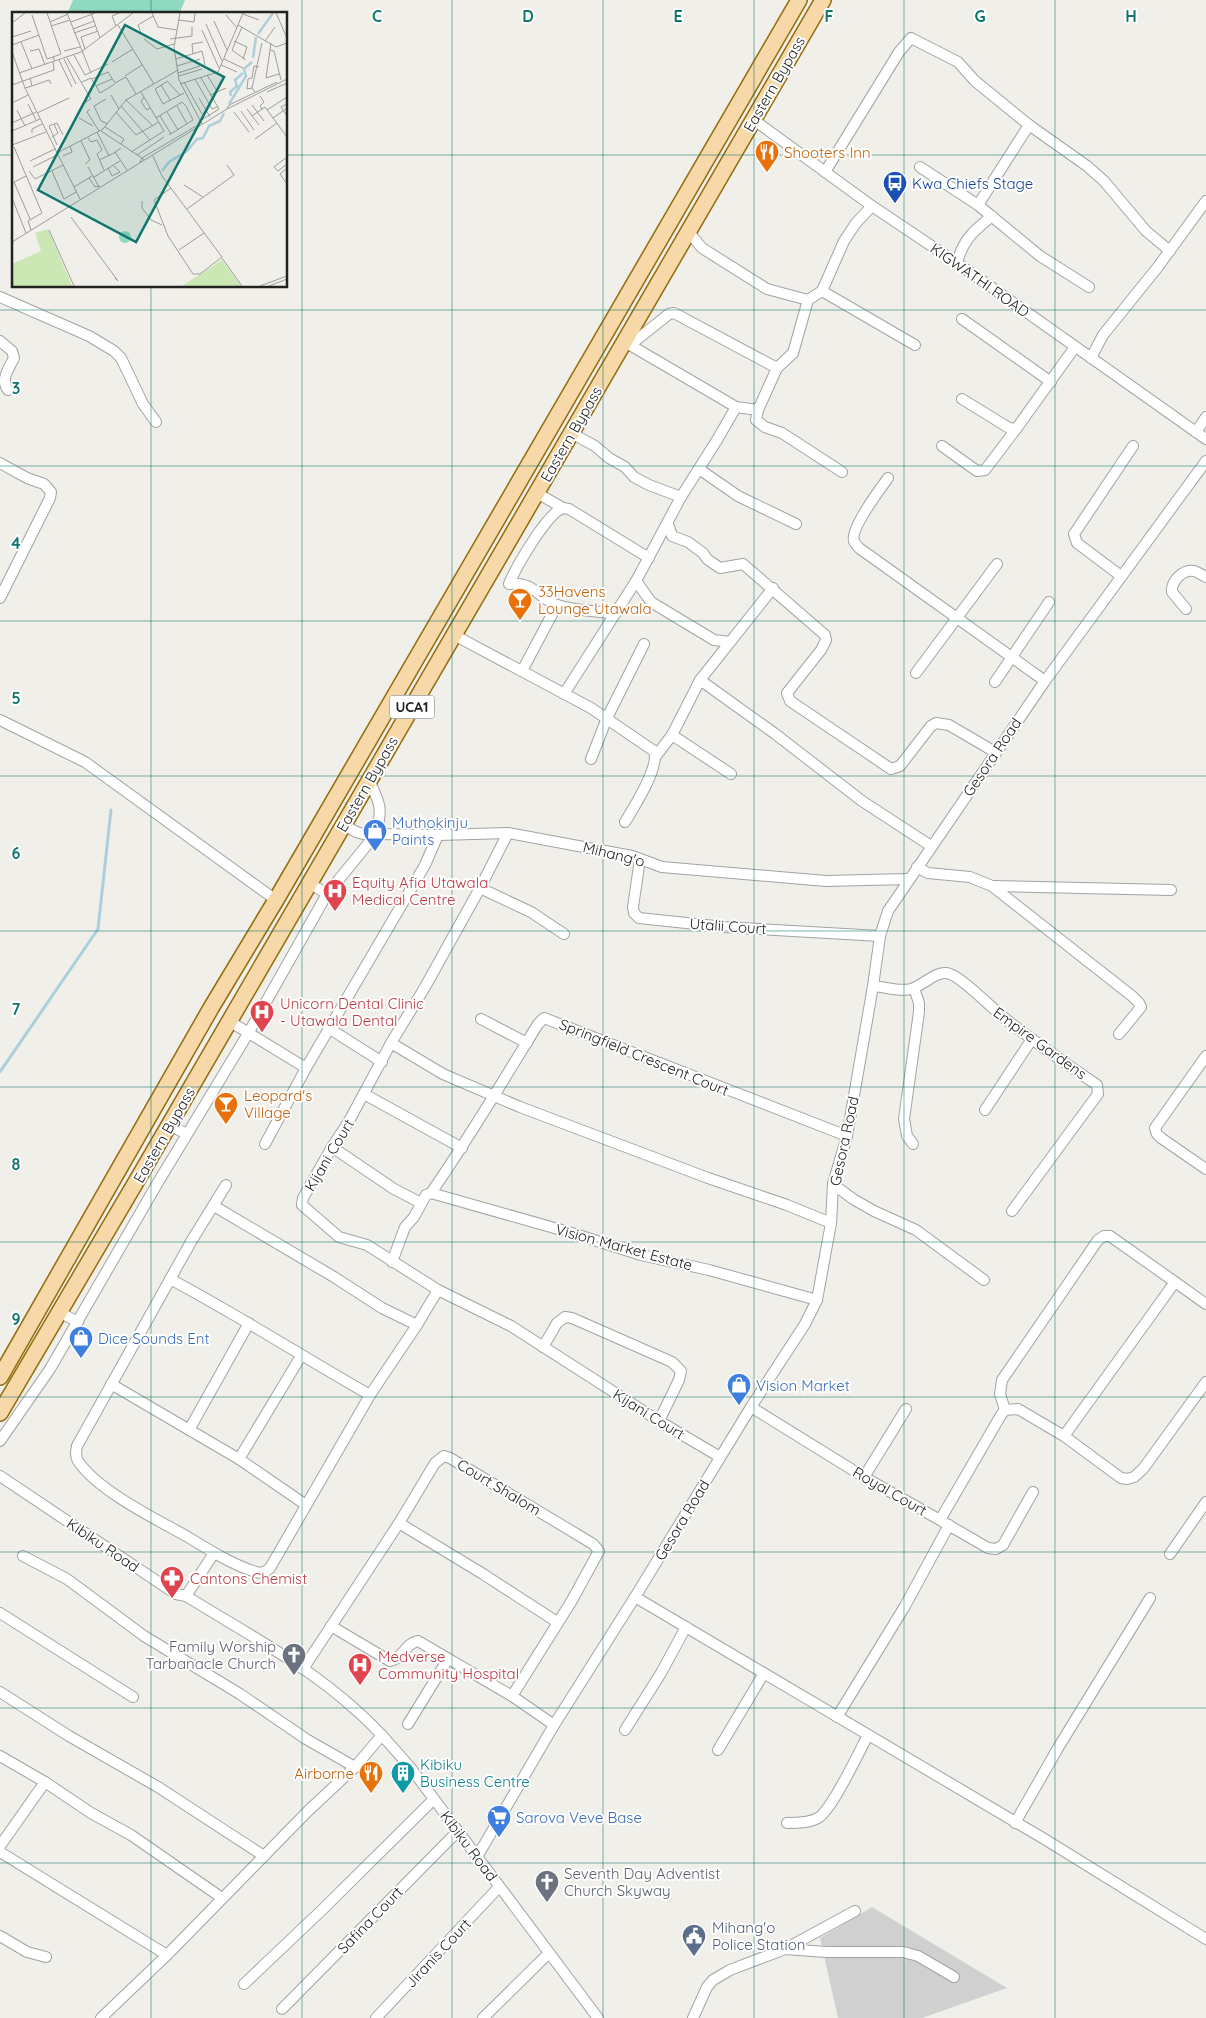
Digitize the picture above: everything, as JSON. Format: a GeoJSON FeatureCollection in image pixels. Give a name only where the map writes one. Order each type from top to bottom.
{"type":"FeatureCollection","features":[{"type":"Feature","properties":{"kind":"main road","name":"Eastern Bypass"},"geometry":{"type":"LineString","coordinates":[[0,1377],[220,992],[276,900],[799,0]]}},
{"type":"Feature","properties":{"kind":"main road","name":"Eastern Bypass"},"geometry":{"type":"LineString","coordinates":[[0,1413],[571,433],[629,340],[688,231],[823,0]]}},
{"type":"Feature","properties":{"kind":"main road"},"geometry":{"type":"LineString","coordinates":[[117,1172],[136,1182]]}},
{"type":"Feature","properties":{"kind":"street"},"geometry":{"type":"LineString","coordinates":[[825,172],[899,52],[912,38],[958,62],[975,81],[1029,125],[1104,180],[1132,216],[1146,231],[1170,251]]}},
{"type":"Feature","properties":{"kind":"street","name":"KIGWATHI ROAD"},"geometry":{"type":"LineString","coordinates":[[754,120],[872,206],[957,263],[1206,440]]}},
{"type":"Feature","properties":{"kind":"street"},"geometry":{"type":"LineString","coordinates":[[978,205],[1029,125]]}},
{"type":"Feature","properties":{"kind":"street"},"geometry":{"type":"LineString","coordinates":[[920,167],[978,205],[1040,256],[1089,287]]}},
{"type":"Feature","properties":{"kind":"street"},"geometry":{"type":"LineString","coordinates":[[1091,358],[1103,335],[1170,251],[1206,201]]}},
{"type":"Feature","properties":{"kind":"street"},"geometry":{"type":"LineString","coordinates":[[842,472],[782,433],[765,427],[756,420],[758,410],[777,368],[793,353],[808,300],[822,291],[844,241],[856,223],[872,206]]}},
{"type":"Feature","properties":{"kind":"street"},"geometry":{"type":"LineString","coordinates":[[957,263],[960,248],[969,236],[992,216]]}},
{"type":"Feature","properties":{"kind":"street"},"geometry":{"type":"LineString","coordinates":[[688,231],[702,248],[767,289],[808,300]]}},
{"type":"Feature","properties":{"kind":"street"},"geometry":{"type":"LineString","coordinates":[[822,291],[915,345]]}},
{"type":"Feature","properties":{"kind":"street"},"geometry":{"type":"LineString","coordinates":[[0,297],[89,336],[114,351],[121,358],[143,404],[156,422]]}},
{"type":"Feature","properties":{"kind":"street"},"geometry":{"type":"LineString","coordinates":[[758,410],[736,407],[629,340],[669,314],[674,313],[777,368]]}},
{"type":"Feature","properties":{"kind":"street"},"geometry":{"type":"LineString","coordinates":[[962,319],[1051,382]]}},
{"type":"Feature","properties":{"kind":"street"},"geometry":{"type":"LineString","coordinates":[[0,341],[12,351],[14,358],[5,377],[4,386],[8,390]]}},
{"type":"Feature","properties":{"kind":"street"},"geometry":{"type":"LineString","coordinates":[[942,446],[977,471],[985,470],[1075,347]]}},
{"type":"Feature","properties":{"kind":"street"},"geometry":{"type":"LineString","coordinates":[[962,398],[1009,428],[1016,429]]}},
{"type":"Feature","properties":{"kind":"street"},"geometry":{"type":"LineString","coordinates":[[564,694],[636,582],[681,496],[736,407]]}},
{"type":"Feature","properties":{"kind":"street"},"geometry":{"type":"LineString","coordinates":[[1196,432],[1206,417]]}},
{"type":"Feature","properties":{"kind":"street"},"geometry":{"type":"LineString","coordinates":[[571,433],[595,446],[609,458],[625,467],[634,477],[649,485],[681,496]]}},
{"type":"Feature","properties":{"kind":"street"},"geometry":{"type":"LineString","coordinates":[[1121,576],[1077,543],[1074,534],[1133,446]]}},
{"type":"Feature","properties":{"kind":"street","name":"Gesora Road"},"geometry":{"type":"LineString","coordinates":[[477,1857],[554,1725],[751,1407],[805,1324],[817,1300],[832,1223],[833,1184],[847,1136],[874,986],[880,936],[888,911],[1045,681],[1206,461]]}},
{"type":"Feature","properties":{"kind":"street"},"geometry":{"type":"LineString","coordinates":[[0,463],[27,478],[44,484],[51,492],[50,498],[0,598]]}},
{"type":"Feature","properties":{"kind":"street"},"geometry":{"type":"LineString","coordinates":[[699,469],[738,496],[796,524]]}},
{"type":"Feature","properties":{"kind":"street"},"geometry":{"type":"LineString","coordinates":[[888,478],[860,521],[854,534],[854,542],[859,548],[1045,681]]}},
{"type":"Feature","properties":{"kind":"street"},"geometry":{"type":"LineString","coordinates":[[537,493],[563,508],[569,509],[649,558]]}},
{"type":"Feature","properties":{"kind":"street"},"geometry":{"type":"LineString","coordinates":[[563,508],[552,514],[515,569],[509,584],[521,583],[528,586],[556,605],[614,614]]}},
{"type":"Feature","properties":{"kind":"street"},"geometry":{"type":"LineString","coordinates":[[668,524],[672,536],[688,542],[703,552],[707,559],[720,568],[743,564],[773,588],[824,635],[826,640],[821,650],[787,693],[790,701],[891,769],[900,766],[931,726],[936,723],[949,725],[995,752]]}},
{"type":"Feature","properties":{"kind":"street"},"geometry":{"type":"LineString","coordinates":[[916,673],[997,564]]}},
{"type":"Feature","properties":{"kind":"street"},"geometry":{"type":"LineString","coordinates":[[1186,609],[1172,592],[1174,583],[1188,571],[1196,571],[1206,577]]}},
{"type":"Feature","properties":{"kind":"street"},"geometry":{"type":"LineString","coordinates":[[636,582],[651,602],[714,640],[730,642]]}},
{"type":"Feature","properties":{"kind":"street"},"geometry":{"type":"LineString","coordinates":[[625,822],[643,791],[656,756],[672,735],[700,680],[773,588]]}},
{"type":"Feature","properties":{"kind":"street"},"geometry":{"type":"LineString","coordinates":[[995,682],[1049,602]]}},
{"type":"Feature","properties":{"kind":"street"},"geometry":{"type":"LineString","coordinates":[[522,672],[556,605]]}},
{"type":"Feature","properties":{"kind":"street"},"geometry":{"type":"LineString","coordinates":[[454,635],[607,718],[649,747],[656,756]]}},
{"type":"Feature","properties":{"kind":"street"},"geometry":{"type":"LineString","coordinates":[[591,759],[607,718],[644,644]]}},
{"type":"Feature","properties":{"kind":"street"},"geometry":{"type":"LineString","coordinates":[[700,680],[774,733],[862,801],[931,846]]}},
{"type":"Feature","properties":{"kind":"street"},"geometry":{"type":"LineString","coordinates":[[0,720],[86,762],[276,900]]}},
{"type":"Feature","properties":{"kind":"street"},"geometry":{"type":"LineString","coordinates":[[672,735],[731,774]]}},
{"type":"Feature","properties":{"kind":"street"},"geometry":{"type":"LineString","coordinates":[[0,1441],[50,1369],[187,1134],[249,1032],[327,894],[376,834],[381,814],[377,798],[369,780]]}},
{"type":"Feature","properties":{"kind":"street","name":"Mihang'o"},"geometry":{"type":"LineString","coordinates":[[344,824],[364,835],[508,833],[575,844],[640,859],[662,867],[826,881],[909,879]]}},
{"type":"Feature","properties":{"kind":"street","name":"Kijani Court"},"geometry":{"type":"LineString","coordinates":[[508,833],[480,888],[391,1043],[349,1121],[303,1198],[302,1205],[339,1237],[367,1245],[438,1290],[510,1326],[659,1421],[720,1457]]}},
{"type":"Feature","properties":{"kind":"street"},"geometry":{"type":"LineString","coordinates":[[265,1144],[306,1068],[425,865],[438,835]]}},
{"type":"Feature","properties":{"kind":"street","name":"Utalii Court"},"geometry":{"type":"LineString","coordinates":[[640,859],[633,907],[634,913],[639,918],[724,927],[880,936]]}},
{"type":"Feature","properties":{"kind":"street"},"geometry":{"type":"LineString","coordinates":[[917,867],[928,873],[970,877],[992,886],[1139,1002],[1141,1007],[1120,1034]]}},
{"type":"Feature","properties":{"kind":"street"},"geometry":{"type":"LineString","coordinates":[[309,883],[327,894]]}},
{"type":"Feature","properties":{"kind":"street"},"geometry":{"type":"LineString","coordinates":[[992,886],[1172,890]]}},
{"type":"Feature","properties":{"kind":"street"},"geometry":{"type":"LineString","coordinates":[[480,888],[531,912],[564,934]]}},
{"type":"Feature","properties":{"kind":"street","name":"Empire Gardens"},"geometry":{"type":"LineString","coordinates":[[874,986],[907,990],[938,975],[950,974],[1032,1039],[1097,1085],[1099,1090],[1077,1124],[1012,1211]]}},
{"type":"Feature","properties":{"kind":"street"},"geometry":{"type":"LineString","coordinates":[[913,1144],[907,1136],[904,1119],[920,1012],[914,988]]}},
{"type":"Feature","properties":{"kind":"street","name":"Springfield Crescent Court"},"geometry":{"type":"LineString","coordinates":[[392,1262],[405,1227],[414,1217],[426,1195],[431,1194],[462,1148],[493,1094],[541,1020],[547,1018],[847,1136]]}},
{"type":"Feature","properties":{"kind":"street"},"geometry":{"type":"LineString","coordinates":[[481,1019],[527,1042]]}},
{"type":"Feature","properties":{"kind":"street"},"geometry":{"type":"LineString","coordinates":[[229,1021],[306,1068]]}},
{"type":"Feature","properties":{"kind":"street"},"geometry":{"type":"LineString","coordinates":[[330,1029],[382,1062]]}},
{"type":"Feature","properties":{"kind":"street"},"geometry":{"type":"LineString","coordinates":[[985,1110],[1032,1039]]}},
{"type":"Feature","properties":{"kind":"street"},"geometry":{"type":"LineString","coordinates":[[391,1043],[443,1074],[520,1107],[832,1223]]}},
{"type":"Feature","properties":{"kind":"street"},"geometry":{"type":"LineString","coordinates":[[1206,1056],[1155,1128],[1156,1134],[1206,1169]]}},
{"type":"Feature","properties":{"kind":"street"},"geometry":{"type":"LineString","coordinates":[[364,1094],[462,1148]]}},
{"type":"Feature","properties":{"kind":"street"},"geometry":{"type":"LineString","coordinates":[[169,1125],[187,1134]]}},
{"type":"Feature","properties":{"kind":"street"},"geometry":{"type":"LineString","coordinates":[[332,1147],[394,1189],[422,1203]]}},
{"type":"Feature","properties":{"kind":"street"},"geometry":{"type":"LineString","coordinates":[[833,1184],[874,1211],[916,1230],[984,1280]]}},
{"type":"Feature","properties":{"kind":"street"},"geometry":{"type":"LineString","coordinates":[[226,1185],[110,1384],[77,1446],[76,1457],[102,1485],[145,1513],[214,1553],[256,1573],[266,1572],[370,1395],[438,1290]]}},
{"type":"Feature","properties":{"kind":"street","name":"Vision Market Estate"},"geometry":{"type":"LineString","coordinates":[[431,1194],[572,1233],[641,1255],[709,1270],[817,1300]]}},
{"type":"Feature","properties":{"kind":"street"},"geometry":{"type":"LineString","coordinates":[[214,1206],[334,1277],[382,1308],[405,1321],[417,1325]]}},
{"type":"Feature","properties":{"kind":"street"},"geometry":{"type":"LineString","coordinates":[[1206,1304],[1110,1236],[1104,1236],[1098,1240],[1002,1380],[1000,1394],[1005,1410],[1018,1409],[1064,1436],[1121,1478],[1127,1479],[1134,1477],[1157,1452],[1206,1382]]}},
{"type":"Feature","properties":{"kind":"street"},"geometry":{"type":"LineString","coordinates":[[170,1279],[223,1307],[301,1356],[370,1395]]}},
{"type":"Feature","properties":{"kind":"street"},"geometry":{"type":"LineString","coordinates":[[1064,1436],[1175,1282]]}},
{"type":"Feature","properties":{"kind":"street"},"geometry":{"type":"LineString","coordinates":[[59,1312],[78,1322]]}},
{"type":"Feature","properties":{"kind":"street"},"geometry":{"type":"LineString","coordinates":[[543,1347],[557,1323],[566,1317],[672,1362],[682,1371],[659,1421]]}},
{"type":"Feature","properties":{"kind":"street"},"geometry":{"type":"LineString","coordinates":[[189,1430],[249,1323]]}},
{"type":"Feature","properties":{"kind":"street"},"geometry":{"type":"LineString","coordinates":[[239,1459],[301,1356]]}},
{"type":"Feature","properties":{"kind":"street"},"geometry":{"type":"LineString","coordinates":[[110,1384],[239,1459],[306,1505]]}},
{"type":"Feature","properties":{"kind":"street","name":"Royal Court"},"geometry":{"type":"LineString","coordinates":[[751,1407],[864,1477],[944,1523],[991,1432],[1005,1410]]}},
{"type":"Feature","properties":{"kind":"street"},"geometry":{"type":"LineString","coordinates":[[864,1477],[906,1409]]}},
{"type":"Feature","properties":{"kind":"street","name":"Court Shalom"},"geometry":{"type":"LineString","coordinates":[[303,1669],[399,1523],[435,1463],[444,1456],[598,1548],[598,1554],[571,1602],[512,1696]]}},
{"type":"Feature","properties":{"kind":"street","name":"Kibiku Road"},"geometry":{"type":"LineString","coordinates":[[1,1478],[176,1594],[186,1596],[303,1669],[356,1710],[382,1735],[434,1799],[598,2018]]}},
{"type":"Feature","properties":{"kind":"street"},"geometry":{"type":"LineString","coordinates":[[838,1717],[904,1606],[944,1523],[988,1548],[996,1550],[1003,1545],[1033,1492]]}},
{"type":"Feature","properties":{"kind":"street"},"geometry":{"type":"LineString","coordinates":[[1170,1554],[1206,1502]]}},
{"type":"Feature","properties":{"kind":"street"},"geometry":{"type":"LineString","coordinates":[[399,1523],[557,1622]]}},
{"type":"Feature","properties":{"kind":"street"},"geometry":{"type":"LineString","coordinates":[[186,1596],[214,1553]]}},
{"type":"Feature","properties":{"kind":"street"},"geometry":{"type":"LineString","coordinates":[[23,1556],[67,1579],[144,1636],[240,1694],[306,1739],[355,1768]]}},
{"type":"Feature","properties":{"kind":"street"},"geometry":{"type":"LineString","coordinates":[[635,1597],[1014,1823],[1046,1840],[1206,1939]]}},
{"type":"Feature","properties":{"kind":"street"},"geometry":{"type":"LineString","coordinates":[[1014,1823],[1150,1598]]}},
{"type":"Feature","properties":{"kind":"street"},"geometry":{"type":"LineString","coordinates":[[0,1613],[133,1697]]}},
{"type":"Feature","properties":{"kind":"street"},"geometry":{"type":"LineString","coordinates":[[331,1626],[390,1661],[399,1657],[409,1645],[418,1641],[512,1696],[554,1725]]}},
{"type":"Feature","properties":{"kind":"street"},"geometry":{"type":"LineString","coordinates":[[625,1730],[661,1673],[686,1626]]}},
{"type":"Feature","properties":{"kind":"street"},"geometry":{"type":"LineString","coordinates":[[408,1724],[448,1659]]}},
{"type":"Feature","properties":{"kind":"street"},"geometry":{"type":"LineString","coordinates":[[718,1750],[764,1673]]}},
{"type":"Feature","properties":{"kind":"street"},"geometry":{"type":"LineString","coordinates":[[0,1692],[69,1736],[158,1787],[264,1856]]}},
{"type":"Feature","properties":{"kind":"street"},"geometry":{"type":"LineString","coordinates":[[102,2018],[167,1955],[308,1811],[355,1768],[382,1735]]}},
{"type":"Feature","properties":{"kind":"street"},"geometry":{"type":"LineString","coordinates":[[787,1823],[804,1822],[819,1818],[828,1807],[868,1735]]}},
{"type":"Feature","properties":{"kind":"street"},"geometry":{"type":"LineString","coordinates":[[0,1756],[45,1782],[91,1813],[131,1835],[222,1898]]}},
{"type":"Feature","properties":{"kind":"street"},"geometry":{"type":"LineString","coordinates":[[0,1846],[45,1782]]}},
{"type":"Feature","properties":{"kind":"street"},"geometry":{"type":"LineString","coordinates":[[244,1984],[434,1799]]}},
{"type":"Feature","properties":{"kind":"street","name":"Safina Court"},"geometry":{"type":"LineString","coordinates":[[282,2009],[458,1832]]}},
{"type":"Feature","properties":{"kind":"street"},"geometry":{"type":"LineString","coordinates":[[0,1852],[167,1955]]}},
{"type":"Feature","properties":{"kind":"street","name":"Jiranis Court"},"geometry":{"type":"LineString","coordinates":[[376,2018],[499,1887]]}},
{"type":"Feature","properties":{"kind":"street"},"geometry":{"type":"LineString","coordinates":[[692,2018],[707,1987],[713,1980],[730,1970],[785,1949],[855,1911]]}},
{"type":"Feature","properties":{"kind":"street"},"geometry":{"type":"LineString","coordinates":[[0,1936],[27,1952],[46,1957]]}},
{"type":"Feature","properties":{"kind":"street"},"geometry":{"type":"LineString","coordinates":[[785,1949],[826,1952],[903,1952],[918,1956],[954,1977]]}},
{"type":"Feature","properties":{"kind":"street"},"geometry":{"type":"LineString","coordinates":[[483,2018],[549,1953]]}},
{"type":"Feature","properties":{"kind":"shaded area"},"geometry":{"type":"Polygon","coordinates":[[[872,1907],[1007,1988],[922,2018],[838,2018],[820,1938],[872,1907]]]}},
{"type":"Feature","properties":{"kind":"green space"},"geometry":{"type":"Polygon","coordinates":[[[73,0],[185,0],[180,12],[68,12],[73,0]]]}},
{"type":"Feature","properties":{"kind":"waterway"},"geometry":{"type":"LineString","coordinates":[[0,1072],[98,929],[111,810]]}},
{"type":"Feature","properties":{"kind":"place","name":"Shooters Inn"},"geometry":{"type":"Point","coordinates":[767,173]}},
{"type":"Feature","properties":{"kind":"place","name":"Kwa Chiefs Stage"},"geometry":{"type":"Point","coordinates":[895,204]}},
{"type":"Feature","properties":{"kind":"place","name":"33Havens Lounge Utawala"},"geometry":{"type":"Point","coordinates":[520,621]}},
{"type":"Feature","properties":{"kind":"place","name":"Muthokinju Paints"},"geometry":{"type":"Point","coordinates":[375,852]}},
{"type":"Feature","properties":{"kind":"place","name":"Equity Afia Utawala Medical Centre"},"geometry":{"type":"Point","coordinates":[335,912]}},
{"type":"Feature","properties":{"kind":"place","name":"Unicorn Dental Clinic - Utawala Dental"},"geometry":{"type":"Point","coordinates":[262,1033]}},
{"type":"Feature","properties":{"kind":"place","name":"Leopard's Village"},"geometry":{"type":"Point","coordinates":[226,1125]}},
{"type":"Feature","properties":{"kind":"place","name":"Dice Sounds Ent"},"geometry":{"type":"Point","coordinates":[81,1359]}},
{"type":"Feature","properties":{"kind":"place","name":"Vision Market"},"geometry":{"type":"Point","coordinates":[739,1406]}},
{"type":"Feature","properties":{"kind":"place","name":"Cantons Chemist"},"geometry":{"type":"Point","coordinates":[172,1599]}},
{"type":"Feature","properties":{"kind":"place","name":"Family Worship Tarbanacle Church"},"geometry":{"type":"Point","coordinates":[294,1676]}},
{"type":"Feature","properties":{"kind":"place","name":"Medverse Community Hospital"},"geometry":{"type":"Point","coordinates":[360,1686]}},
{"type":"Feature","properties":{"kind":"place","name":"Airborne"},"geometry":{"type":"Point","coordinates":[371,1794]}},
{"type":"Feature","properties":{"kind":"place","name":"Kibiku Business Centre"},"geometry":{"type":"Point","coordinates":[403,1794]}},
{"type":"Feature","properties":{"kind":"place","name":"Sarova Veve Base"},"geometry":{"type":"Point","coordinates":[499,1838]}},
{"type":"Feature","properties":{"kind":"place","name":"Seventh Day Adventist Church Skyway"},"geometry":{"type":"Point","coordinates":[547,1903]}},
{"type":"Feature","properties":{"kind":"place","name":"Mihang'o Police Station"},"geometry":{"type":"Point","coordinates":[694,1957]}}]}
